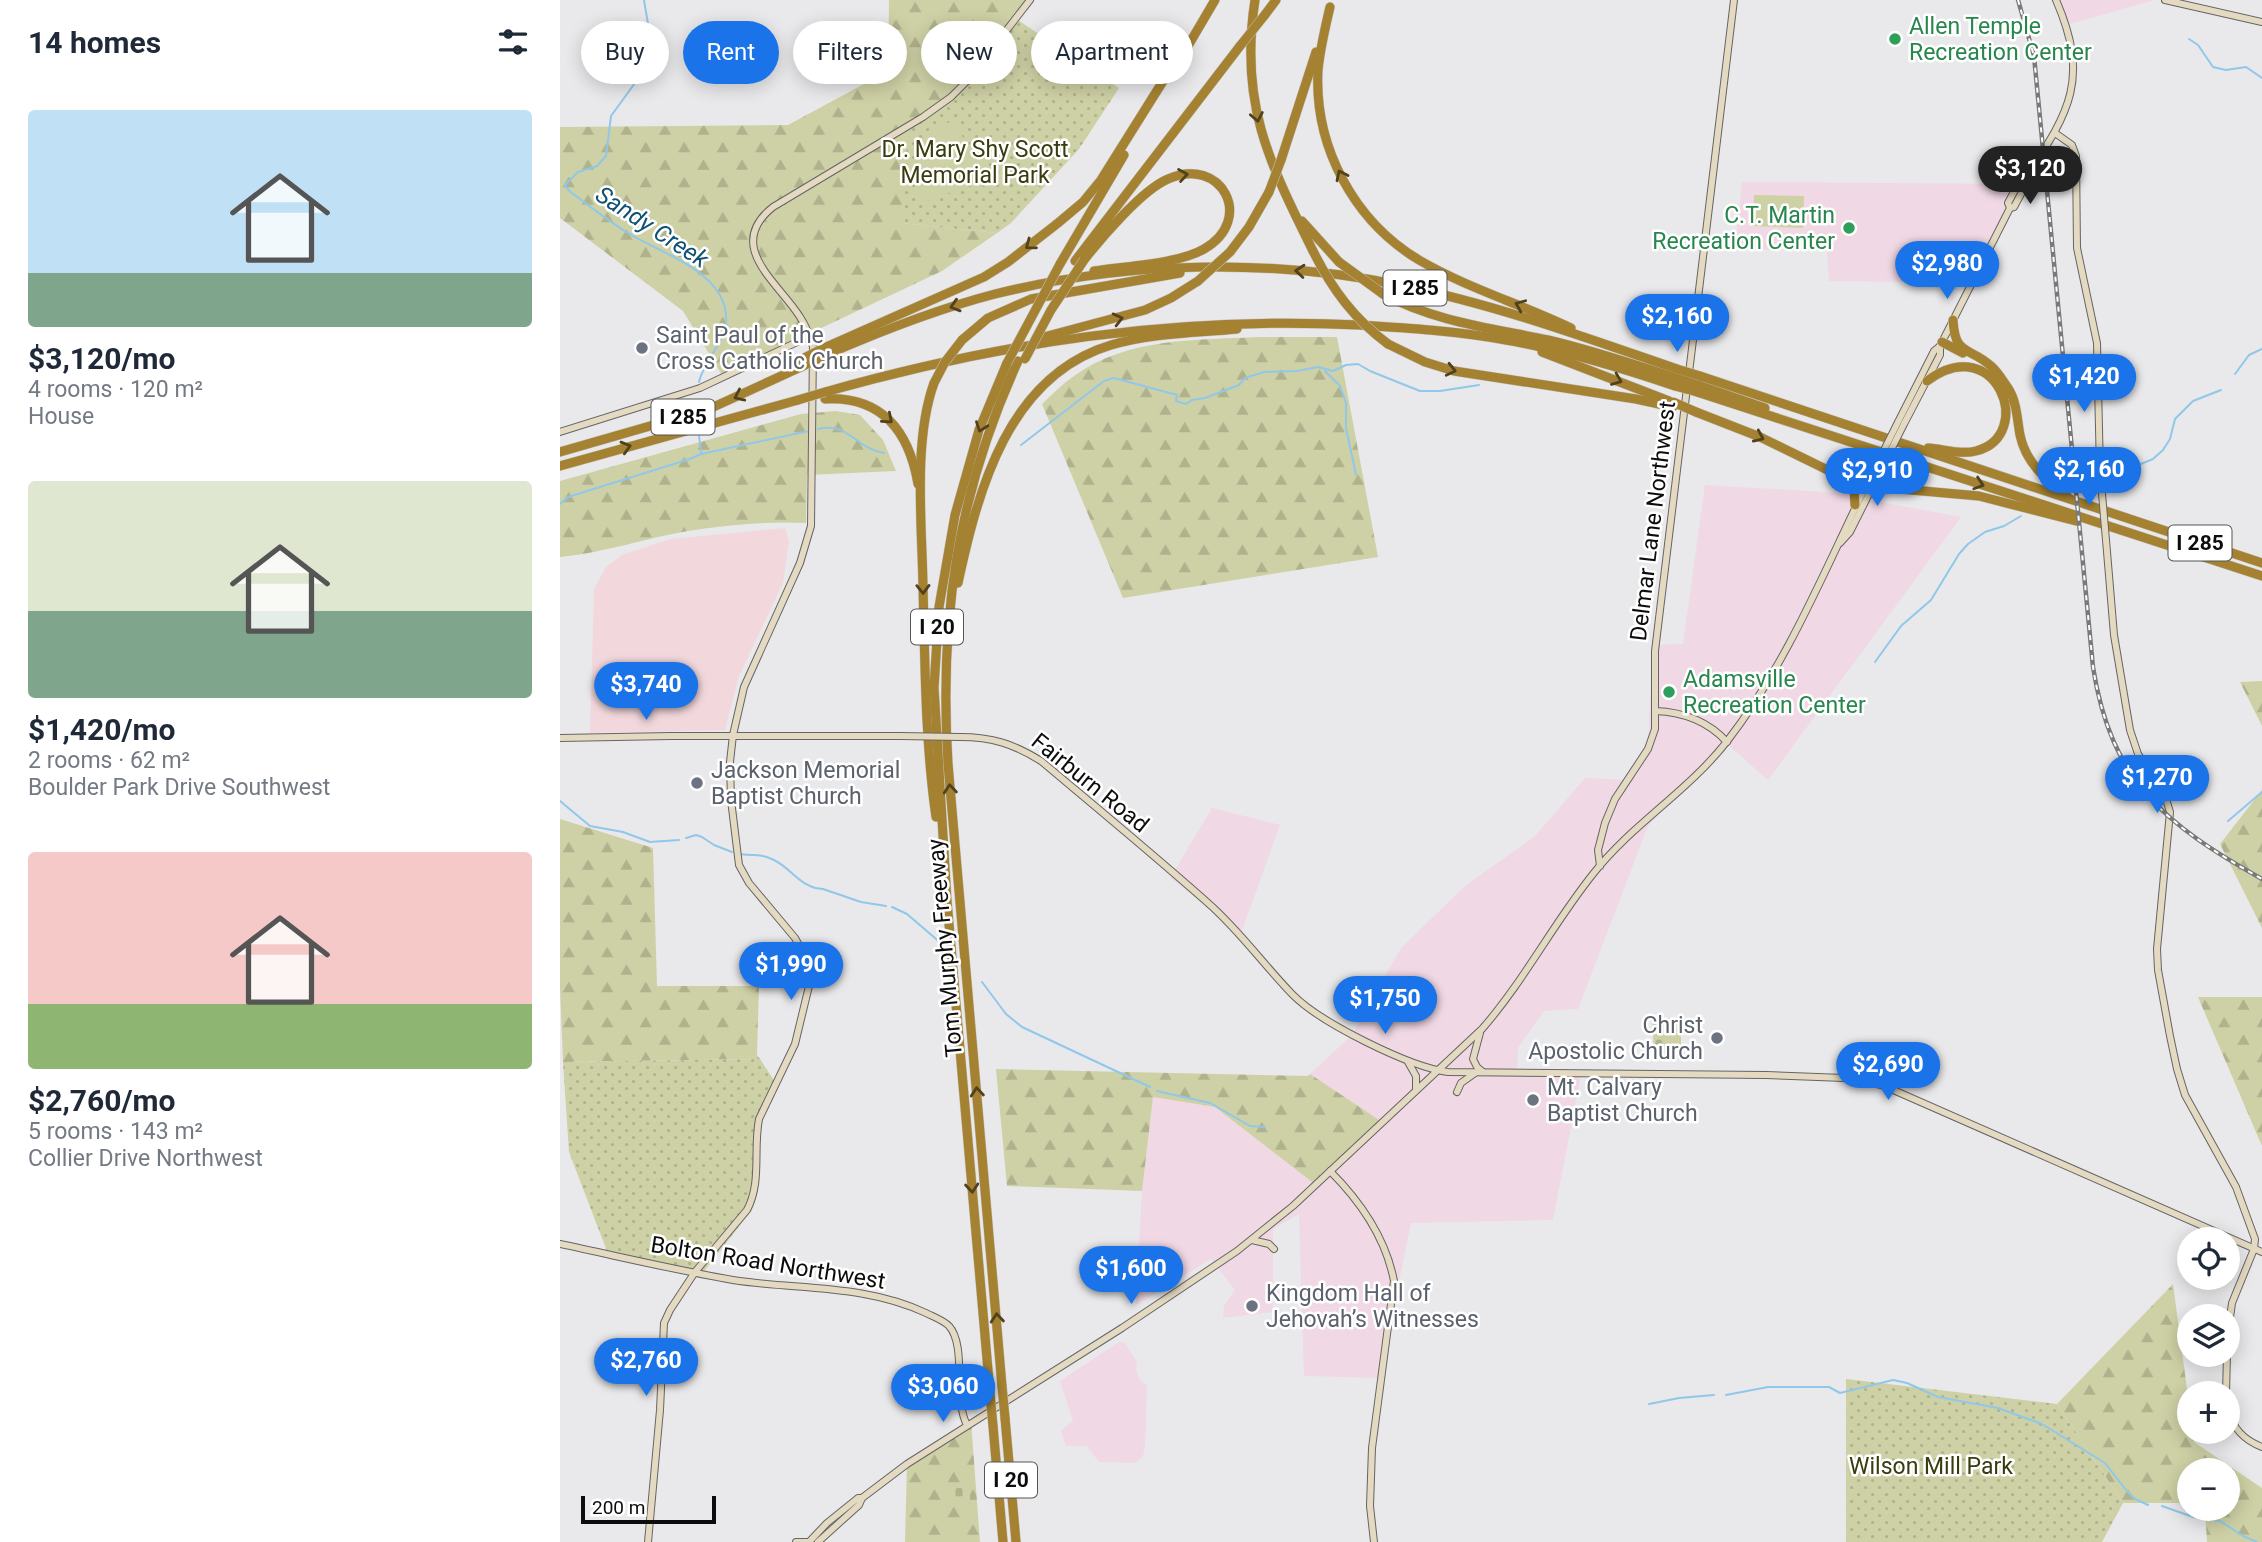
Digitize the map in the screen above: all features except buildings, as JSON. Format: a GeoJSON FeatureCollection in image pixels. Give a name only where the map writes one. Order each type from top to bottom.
{"type":"FeatureCollection","features":[{"type":"Feature","properties":{"kind":"highway","name":"I 20"},"geometry":{"type":"LineString","coordinates":[[1193,37],[1215,0]]}},
{"type":"Feature","properties":{"kind":"highway"},"geometry":{"type":"LineString","coordinates":[[1255,0],[1251,46],[1254,103],[1265,148],[1285,196],[1313,251],[1342,300],[1366,327],[1388,344],[1425,362],[1454,371],[1673,404]]}},
{"type":"Feature","properties":{"kind":"highway","name":"I 20"},"geometry":{"type":"LineString","coordinates":[[1022,360],[1041,317],[1079,260],[1276,0]]}},
{"type":"Feature","properties":{"kind":"highway"},"geometry":{"type":"LineString","coordinates":[[1030,344],[1045,336],[1145,310],[1198,281],[1230,253],[1269,192],[1332,4]]}},
{"type":"Feature","properties":{"kind":"highway"},"geometry":{"type":"LineString","coordinates":[[1332,4],[1318,70],[1320,113],[1338,170],[1349,191],[1368,216],[1392,240],[1426,263],[1604,344]]}},
{"type":"Feature","properties":{"kind":"highway"},"geometry":{"type":"LineString","coordinates":[[826,351],[984,277],[1058,223],[1097,186],[1161,84]]}},
{"type":"Feature","properties":{"kind":"highway","name":"Tom Murphy Freeway"},"geometry":{"type":"LineString","coordinates":[[1003,1542],[947,901],[936,736],[935,644],[948,549],[970,457],[984,418],[1007,363],[1060,264],[1166,84]]}},
{"type":"Feature","properties":{"kind":"highway"},"geometry":{"type":"LineString","coordinates":[[1045,283],[1094,271],[1182,258],[1202,250],[1226,229],[1230,216],[1228,199],[1219,185],[1202,175],[1187,173],[1167,179],[1144,195],[1079,260]]}},
{"type":"Feature","properties":{"kind":"highway"},"geometry":{"type":"LineString","coordinates":[[1285,196],[1303,222],[1339,262],[1384,294],[1412,308],[1448,321],[1552,341],[1676,377]]}},
{"type":"Feature","properties":{"kind":"highway"},"geometry":{"type":"LineString","coordinates":[[947,901],[932,794],[926,708],[922,434],[934,383],[945,362],[962,340],[997,313],[1038,297],[1220,268]]}},
{"type":"Feature","properties":{"kind":"highway","name":"I 285"},"geometry":{"type":"LineString","coordinates":[[560,452],[709,409],[783,376],[800,363],[826,351],[954,306],[1045,283],[1149,270],[1220,268],[1305,271],[1401,285],[1496,309],[1604,344],[1676,377],[1868,447],[2262,576]]}},
{"type":"Feature","properties":{"kind":"highway"},"geometry":{"type":"LineString","coordinates":[[1953,320],[1959,345],[1992,366],[2014,400],[2022,441],[2030,459],[2042,476],[2073,501]]}},
{"type":"Feature","properties":{"kind":"highway"},"geometry":{"type":"LineString","coordinates":[[958,583],[981,496],[1003,439],[1028,401],[1065,367],[1088,353],[1124,341],[1310,323]]}},
{"type":"Feature","properties":{"kind":"highway","name":"I 285"},"geometry":{"type":"LineString","coordinates":[[560,466],[797,401],[825,396],[926,365],[1030,344],[1162,328],[1237,324],[1310,323],[1433,330],[1507,340],[1676,377],[1912,446],[2262,563]]}},
{"type":"Feature","properties":{"kind":"highway"},"geometry":{"type":"LineString","coordinates":[[1507,340],[1584,367],[1760,437],[1848,480],[1871,482],[1889,488],[1979,496],[2061,518],[2120,530]]}},
{"type":"Feature","properties":{"kind":"highway"},"geometry":{"type":"LineString","coordinates":[[1941,344],[1983,364],[2001,380]]}},
{"type":"Feature","properties":{"kind":"highway"},"geometry":{"type":"LineString","coordinates":[[1912,446],[1969,452],[1981,449],[1993,441],[2004,424],[2006,403],[1999,385],[1981,369],[1941,344]]}},
{"type":"Feature","properties":{"kind":"highway","name":"Tom Murphy Freeway"},"geometry":{"type":"LineString","coordinates":[[1016,1542],[948,764],[945,694],[949,604],[961,532],[981,455],[1022,360]]}},
{"type":"Feature","properties":{"kind":"highway"},"geometry":{"type":"LineString","coordinates":[[945,694],[963,551],[981,475],[1022,360]]}},
{"type":"Feature","properties":{"kind":"highway"},"geometry":{"type":"LineString","coordinates":[[1927,381],[1952,368],[1981,369]]}},
{"type":"Feature","properties":{"kind":"highway"},"geometry":{"type":"LineString","coordinates":[[825,396],[865,404],[882,413],[898,428],[914,464],[922,521]]}},
{"type":"Feature","properties":{"kind":"highway"},"geometry":{"type":"LineString","coordinates":[[1848,480],[1854,489],[1856,505]]}},
{"type":"Feature","properties":{"kind":"street"},"geometry":{"type":"LineString","coordinates":[[648,1542],[660,1410],[664,1323],[695,1272],[753,1200],[756,1189],[758,1119],[795,1044],[810,978],[806,958],[794,938],[749,884],[739,864],[730,781],[733,736],[747,677],[800,563],[811,526],[814,358],[810,336],[799,316],[758,262],[752,241],[760,220],[773,207],[942,104],[968,80],[1030,0]]}},
{"type":"Feature","properties":{"kind":"street","name":"Delmar Lane Northwest"},"geometry":{"type":"LineString","coordinates":[[1600,866],[1598,850],[1605,823],[1615,799],[1652,741],[1655,650],[1734,0]]}},
{"type":"Feature","properties":{"kind":"street"},"geometry":{"type":"LineString","coordinates":[[796,1542],[809,1542],[838,1513],[907,1464],[1122,1328],[1252,1240],[1482,1029],[1509,996],[1577,895],[1600,866],[1727,742],[1754,706],[1776,669],[1839,545],[1856,505],[1901,423],[1934,351],[1941,344],[2010,208],[2008,203],[2016,188],[2020,187],[2065,116],[2070,98],[2073,63],[2067,26],[2056,0]]}},
{"type":"Feature","properties":{"kind":"street"},"geometry":{"type":"LineString","coordinates":[[2165,0],[2262,22]]}},
{"type":"Feature","properties":{"kind":"street"},"geometry":{"type":"LineString","coordinates":[[2055,133],[2072,145],[2076,156],[2077,248],[2096,343],[2101,471],[2114,635],[2130,730],[2138,754],[2165,796],[2170,813],[2157,949],[2158,970],[2176,1069],[2185,1095],[2236,1187],[2258,1251],[2236,1290],[2233,1304]]}},
{"type":"Feature","properties":{"kind":"street"},"geometry":{"type":"LineString","coordinates":[[560,432],[700,388],[810,336]]}},
{"type":"Feature","properties":{"kind":"street"},"geometry":{"type":"LineString","coordinates":[[1901,423],[1927,381],[1940,355],[1941,344]]}},
{"type":"Feature","properties":{"kind":"street"},"geometry":{"type":"LineString","coordinates":[[1839,545],[1850,532],[1871,482]]}},
{"type":"Feature","properties":{"kind":"street"},"geometry":{"type":"LineString","coordinates":[[1655,711],[1702,721],[1714,727],[1727,742]]}},
{"type":"Feature","properties":{"kind":"street","name":"Fairburn Road"},"geometry":{"type":"LineString","coordinates":[[560,738],[936,736],[991,738],[1005,742],[1041,761],[1217,911],[1303,1004],[1365,1041],[1407,1060],[1435,1071],[1448,1072],[1766,1075],[1863,1079],[1882,1084],[2258,1251]]}},
{"type":"Feature","properties":{"kind":"street"},"geometry":{"type":"LineString","coordinates":[[1448,1072],[1457,1091],[1466,1078],[1481,1073],[1473,1059],[1482,1029]]}},
{"type":"Feature","properties":{"kind":"street"},"geometry":{"type":"LineString","coordinates":[[1407,1060],[1416,1076],[1416,1089]]}},
{"type":"Feature","properties":{"kind":"street"},"geometry":{"type":"LineString","coordinates":[[1330,1171],[1360,1204],[1391,1266],[1394,1295],[1370,1472],[1374,1542]]}},
{"type":"Feature","properties":{"kind":"street"},"geometry":{"type":"LineString","coordinates":[[1252,1240],[1261,1240],[1274,1249]]}},
{"type":"Feature","properties":{"kind":"street","name":"Bolton Road Northwest"},"geometry":{"type":"LineString","coordinates":[[560,1244],[757,1283],[862,1293],[892,1299],[944,1322],[954,1333],[962,1412],[967,1425]]}},
{"type":"Feature","properties":{"kind":"street"},"geometry":{"type":"LineString","coordinates":[[2240,1433],[2262,1447]]}},
{"type":"Feature","properties":{"kind":"street"},"geometry":{"type":"LineString","coordinates":[[818,1542],[859,1505],[862,1498]]}},
{"type":"Feature","properties":{"kind":"shaded area"},"geometry":{"type":"Polygon","coordinates":[[[2057,0],[2155,0],[2070,24],[2057,0]]]}},
{"type":"Feature","properties":{"kind":"shaded area"},"geometry":{"type":"Polygon","coordinates":[[[1742,182],[2024,184],[1991,247],[1929,252],[1929,282],[1829,281],[1827,249],[1735,250],[1742,182]]]}},
{"type":"Feature","properties":{"kind":"shaded area"},"geometry":{"type":"Polygon","coordinates":[[[1705,485],[1857,494],[1869,500],[1961,517],[1768,780],[1727,744],[1648,826],[1578,1009],[1544,1011],[1518,1048],[1517,1072],[1581,1075],[1553,1220],[1411,1223],[1379,1378],[1304,1376],[1299,1214],[1273,1229],[1273,1312],[1223,1318],[1224,1305],[1235,1290],[1211,1259],[1136,1305],[1142,1191],[1153,1097],[1215,1107],[1316,1185],[1384,1124],[1310,1074],[1352,1035],[1401,948],[1466,885],[1534,837],[1585,778],[1625,780],[1648,745],[1653,645],[1683,644],[1705,485]]]}},
{"type":"Feature","properties":{"kind":"shaded area"},"geometry":{"type":"Polygon","coordinates":[[[785,528],[789,541],[783,583],[739,676],[725,730],[590,733],[594,589],[606,567],[622,555],[670,539],[785,528]]]}},
{"type":"Feature","properties":{"kind":"shaded area"},"geometry":{"type":"Polygon","coordinates":[[[1212,808],[1280,825],[1241,933],[1170,878],[1212,808]]]}},
{"type":"Feature","properties":{"kind":"shaded area"},"geometry":{"type":"Polygon","coordinates":[[[1119,1342],[1124,1342],[1137,1362],[1136,1369],[1140,1380],[1147,1386],[1145,1447],[1143,1456],[1135,1463],[1099,1462],[1087,1446],[1066,1446],[1061,1431],[1073,1421],[1060,1381],[1119,1342]]]}},
{"type":"Feature","properties":{"kind":"green space"},"geometry":{"type":"Polygon","coordinates":[[[889,0],[1032,0],[1017,22],[921,21],[921,84],[981,84],[902,223],[997,233],[942,271],[722,375],[683,311],[560,218],[560,127],[788,125],[864,84],[907,84],[907,21],[889,21],[889,0]]]}},
{"type":"Feature","properties":{"kind":"green space","name":"Dr. Mary Shy Scott Memorial Park"},"geometry":{"type":"Polygon","coordinates":[[[1017,21],[1031,29],[1031,84],[1113,84],[1119,88],[1079,149],[1011,223],[997,233],[901,223],[909,124],[966,84],[1017,84],[1017,21]]]}},
{"type":"Feature","properties":{"kind":"green space"},"geometry":{"type":"Polygon","coordinates":[[[955,120],[980,175],[977,183],[921,203],[916,176],[919,153],[932,134],[955,120]]]}},
{"type":"Feature","properties":{"kind":"green space"},"geometry":{"type":"Polygon","coordinates":[[[1754,195],[1804,196],[1803,228],[1753,226],[1754,195]]]}},
{"type":"Feature","properties":{"kind":"green space"},"geometry":{"type":"Polygon","coordinates":[[[1337,337],[1378,557],[1123,598],[1042,404],[1074,376],[1117,354],[1140,347],[1189,340],[1337,337]]]}},
{"type":"Feature","properties":{"kind":"green space"},"geometry":{"type":"Polygon","coordinates":[[[836,411],[860,415],[883,440],[896,471],[807,475],[806,523],[762,523],[703,529],[560,557],[560,481],[801,414],[836,411]]]}},
{"type":"Feature","properties":{"kind":"green space"},"geometry":{"type":"Polygon","coordinates":[[[2262,681],[2262,726],[2240,682],[2262,681]]]}},
{"type":"Feature","properties":{"kind":"green space"},"geometry":{"type":"Polygon","coordinates":[[[2262,790],[2262,928],[2220,844],[2262,790]]]}},
{"type":"Feature","properties":{"kind":"green space"},"geometry":{"type":"Polygon","coordinates":[[[560,819],[653,848],[657,986],[759,986],[757,1055],[760,1059],[563,1062],[560,819]]]}},
{"type":"Feature","properties":{"kind":"green space"},"geometry":{"type":"Polygon","coordinates":[[[2198,997],[2262,997],[2262,1146],[2198,997]]]}},
{"type":"Feature","properties":{"kind":"green space"},"geometry":{"type":"Polygon","coordinates":[[[1652,1018],[1681,1018],[1681,1049],[1677,1056],[1664,1057],[1654,1052],[1652,1018]]]}},
{"type":"Feature","properties":{"kind":"green space"},"geometry":{"type":"Polygon","coordinates":[[[760,1059],[777,1085],[757,1129],[752,1210],[702,1274],[610,1259],[569,1152],[563,1062],[760,1059]]]}},
{"type":"Feature","properties":{"kind":"green space"},"geometry":{"type":"Polygon","coordinates":[[[996,1069],[1310,1074],[1385,1124],[1316,1185],[1215,1107],[1153,1097],[1142,1191],[1007,1186],[996,1069]]]}},
{"type":"Feature","properties":{"kind":"green space"},"geometry":{"type":"Polygon","coordinates":[[[2173,1284],[2177,1314],[2177,1367],[2184,1367],[2186,1381],[2177,1381],[2177,1444],[2197,1444],[2218,1458],[2177,1458],[2177,1503],[2123,1503],[2057,1404],[2173,1284]]]}},
{"type":"Feature","properties":{"kind":"green space","name":"Wilson Mill Park"},"geometry":{"type":"Polygon","coordinates":[[[1846,1379],[2057,1404],[2123,1503],[2102,1542],[1846,1542],[1846,1379]]]}},
{"type":"Feature","properties":{"kind":"green space"},"geometry":{"type":"Polygon","coordinates":[[[971,1421],[980,1542],[905,1542],[907,1464],[971,1421]]]}},
{"type":"Feature","properties":{"kind":"green space"},"geometry":{"type":"Polygon","coordinates":[[[2240,1473],[2262,1488],[2262,1542],[2207,1542],[2206,1521],[2240,1521],[2240,1473]]]}},
{"type":"Feature","properties":{"kind":"green space"},"geometry":{"type":"Polygon","coordinates":[[[953,1488],[970,1488],[970,1505],[953,1505],[953,1488]]]}},
{"type":"Feature","properties":{"kind":"waterway","name":"Sandy Creek"},"geometry":{"type":"LineString","coordinates":[[644,0],[648,24],[646,52],[635,83],[611,116],[606,156],[597,166],[578,172],[565,185],[571,193],[619,227],[693,269],[707,279],[718,292],[725,306],[726,323],[699,382]]}},
{"type":"Feature","properties":{"kind":"waterway"},"geometry":{"type":"LineString","coordinates":[[2189,39],[2198,45],[2213,67],[2226,70],[2246,67],[2262,78]]}},
{"type":"Feature","properties":{"kind":"waterway"},"geometry":{"type":"LineString","coordinates":[[2235,374],[2249,355],[2262,349]]}},
{"type":"Feature","properties":{"kind":"waterway"},"geometry":{"type":"LineString","coordinates":[[1021,445],[1104,381],[1114,378],[1177,395],[1176,401],[1186,404],[1239,385],[1245,378],[1264,372],[1318,367],[1333,371],[1346,365],[1358,364],[1420,391],[1479,385]]}},
{"type":"Feature","properties":{"kind":"waterway"},"geometry":{"type":"LineString","coordinates":[[1325,371],[1340,386],[1346,403],[1346,428],[1356,475]]}},
{"type":"Feature","properties":{"kind":"waterway"},"geometry":{"type":"LineString","coordinates":[[2062,481],[2109,477],[2153,459],[2170,439],[2175,419],[2193,401],[2221,390]]}},
{"type":"Feature","properties":{"kind":"waterway"},"geometry":{"type":"LineString","coordinates":[[818,429],[838,429],[866,446],[884,453]]}},
{"type":"Feature","properties":{"kind":"waterway","name":"Sandy Creek"},"geometry":{"type":"LineString","coordinates":[[560,504],[568,497],[701,454],[809,431]]}},
{"type":"Feature","properties":{"kind":"waterway","name":"Sandy Creek"},"geometry":{"type":"LineString","coordinates":[[699,436],[701,453]]}},
{"type":"Feature","properties":{"kind":"waterway"},"geometry":{"type":"LineString","coordinates":[[1875,662],[1901,626],[1931,600],[1968,544],[1985,532],[2004,526],[2021,516]]}},
{"type":"Feature","properties":{"kind":"waterway"},"geometry":{"type":"LineString","coordinates":[[2228,821],[2262,792]]}},
{"type":"Feature","properties":{"kind":"waterway"},"geometry":{"type":"LineString","coordinates":[[560,801],[590,826],[623,832],[650,842],[679,840]]}},
{"type":"Feature","properties":{"kind":"waterway"},"geometry":{"type":"LineString","coordinates":[[686,838],[696,835],[732,852]]}},
{"type":"Feature","properties":{"kind":"waterway"},"geometry":{"type":"LineString","coordinates":[[740,854],[760,855],[774,860],[809,886],[861,902],[886,906]]}},
{"type":"Feature","properties":{"kind":"waterway"},"geometry":{"type":"LineString","coordinates":[[892,907],[907,914],[943,945]]}},
{"type":"Feature","properties":{"kind":"waterway"},"geometry":{"type":"LineString","coordinates":[[982,982],[1006,1014],[1022,1027],[1150,1087]]}},
{"type":"Feature","properties":{"kind":"waterway"},"geometry":{"type":"LineString","coordinates":[[1157,1091],[1210,1103],[1250,1126],[1265,1127]]}},
{"type":"Feature","properties":{"kind":"waterway"},"geometry":{"type":"LineString","coordinates":[[1726,1395],[1768,1387],[1829,1387],[1840,1393],[1893,1380],[1907,1383],[1938,1397],[1998,1408],[2042,1424],[2105,1463],[2135,1499],[2148,1505]]}},
{"type":"Feature","properties":{"kind":"waterway"},"geometry":{"type":"LineString","coordinates":[[1649,1404],[1714,1395]]}},
{"type":"Feature","properties":{"kind":"waterway"},"geometry":{"type":"LineString","coordinates":[[2162,1506],[2193,1517],[2220,1521],[2257,1542]]}},
{"type":"Feature","properties":{"kind":"railway"},"geometry":{"type":"LineString","coordinates":[[2018,0],[2034,56],[2093,667],[2101,707],[2129,770],[2148,796],[2171,819],[2198,839],[2262,879]]}},
{"type":"Feature","properties":{"kind":"place","name":"Allen Temple Recreation Center"},"geometry":{"type":"Point","coordinates":[1895,39]}},
{"type":"Feature","properties":{"kind":"place","name":"C.T. Martin Recreation Center"},"geometry":{"type":"Point","coordinates":[1849,228]}},
{"type":"Feature","properties":{"kind":"place","name":"Saint Paul of the Cross Catholic Church"},"geometry":{"type":"Point","coordinates":[642,348]}},
{"type":"Feature","properties":{"kind":"place","name":"Adamsville Recreation Center"},"geometry":{"type":"Point","coordinates":[1669,692]}},
{"type":"Feature","properties":{"kind":"place","name":"Jackson Memorial Baptist Church"},"geometry":{"type":"Point","coordinates":[697,783]}},
{"type":"Feature","properties":{"kind":"place","name":"Christ Apostolic Church"},"geometry":{"type":"Point","coordinates":[1717,1038]}},
{"type":"Feature","properties":{"kind":"place","name":"Mt. Calvary Baptist Church"},"geometry":{"type":"Point","coordinates":[1533,1100]}},
{"type":"Feature","properties":{"kind":"place","name":"Kingdom Hall of Jehovah’s Witnesses"},"geometry":{"type":"Point","coordinates":[1252,1306]}}]}
